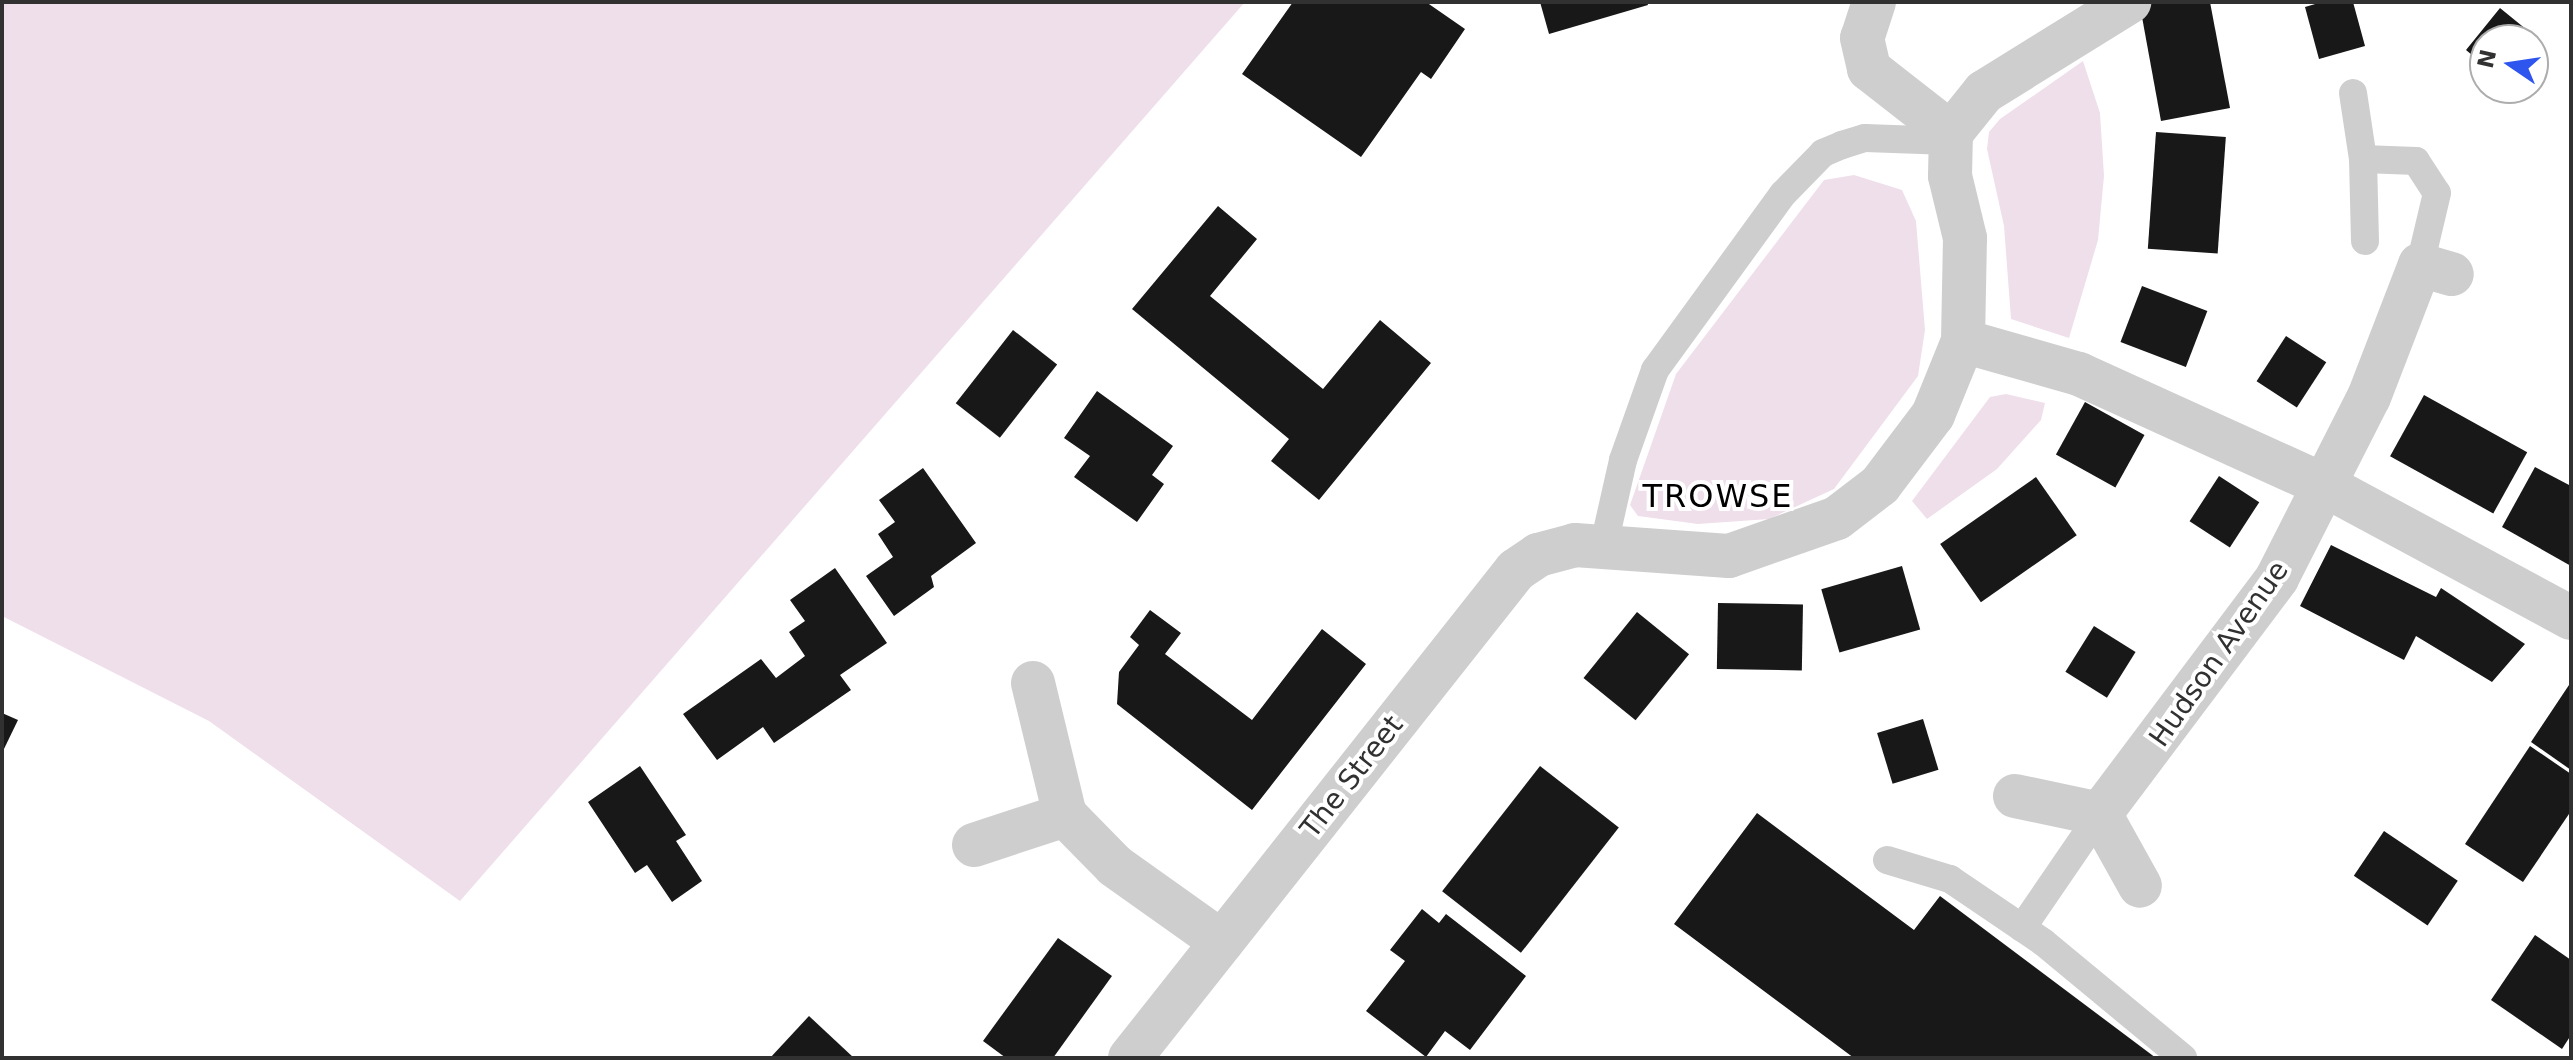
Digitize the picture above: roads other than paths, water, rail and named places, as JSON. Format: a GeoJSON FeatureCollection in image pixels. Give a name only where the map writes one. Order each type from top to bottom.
{"type":"FeatureCollection","features":[{"type":"Feature","properties":{"kind":"street"},"geometry":{"type":"LineString","coordinates":[[1874,2],[1862,38],[1869,69],[1950,137],[1965,238],[1963,341],[2079,374],[2326,486],[2571,618]]}},
{"type":"Feature","properties":{"kind":"street"},"geometry":{"type":"LineString","coordinates":[[1950,137],[1984,92],[2129,2]]}},
{"type":"Feature","properties":{"kind":"street","name":"Hudson Avenue"},"geometry":{"type":"LineString","coordinates":[[2100,814],[2226,653],[2277,578],[2436,270]]}},
{"type":"Feature","properties":{"kind":"street","name":"The Street"},"geometry":{"type":"LineString","coordinates":[[1130,1058],[1516,570],[1558,546],[1729,556],[1837,518],[1880,485],[1912,447],[1963,341]]}},
{"type":"Feature","properties":{"kind":"street"},"geometry":{"type":"LineString","coordinates":[[1033,683],[1065,815],[1115,866],[1222,942]]}},
{"type":"Feature","properties":{"kind":"street"},"geometry":{"type":"LineString","coordinates":[[2015,796],[2100,814],[2140,886]]}},
{"type":"Feature","properties":{"kind":"street"},"geometry":{"type":"LineString","coordinates":[[974,845],[1065,815]]}},
{"type":"Feature","properties":{"kind":"lane"},"geometry":{"type":"LineString","coordinates":[[2353,93],[2363,159],[2365,241]]}},
{"type":"Feature","properties":{"kind":"lane"},"geometry":{"type":"LineString","coordinates":[[1603,549],[1623,460],[1655,370],[1783,194],[1823,153],[1842,145],[1865,138],[1950,137]]}},
{"type":"Feature","properties":{"kind":"lane"},"geometry":{"type":"LineString","coordinates":[[2363,159],[2416,161],[2437,193],[2436,270]]}},
{"type":"Feature","properties":{"kind":"lane"},"geometry":{"type":"LineString","coordinates":[[2022,928],[2100,814]]}},
{"type":"Feature","properties":{"kind":"lane"},"geometry":{"type":"LineString","coordinates":[[1887,860],[1950,879],[2022,928],[2183,1058]]}},
{"type":"Feature","properties":{"kind":"district","name":"TROWSE"},"geometry":{"type":"Point","coordinates":[1718,496]}}]}
